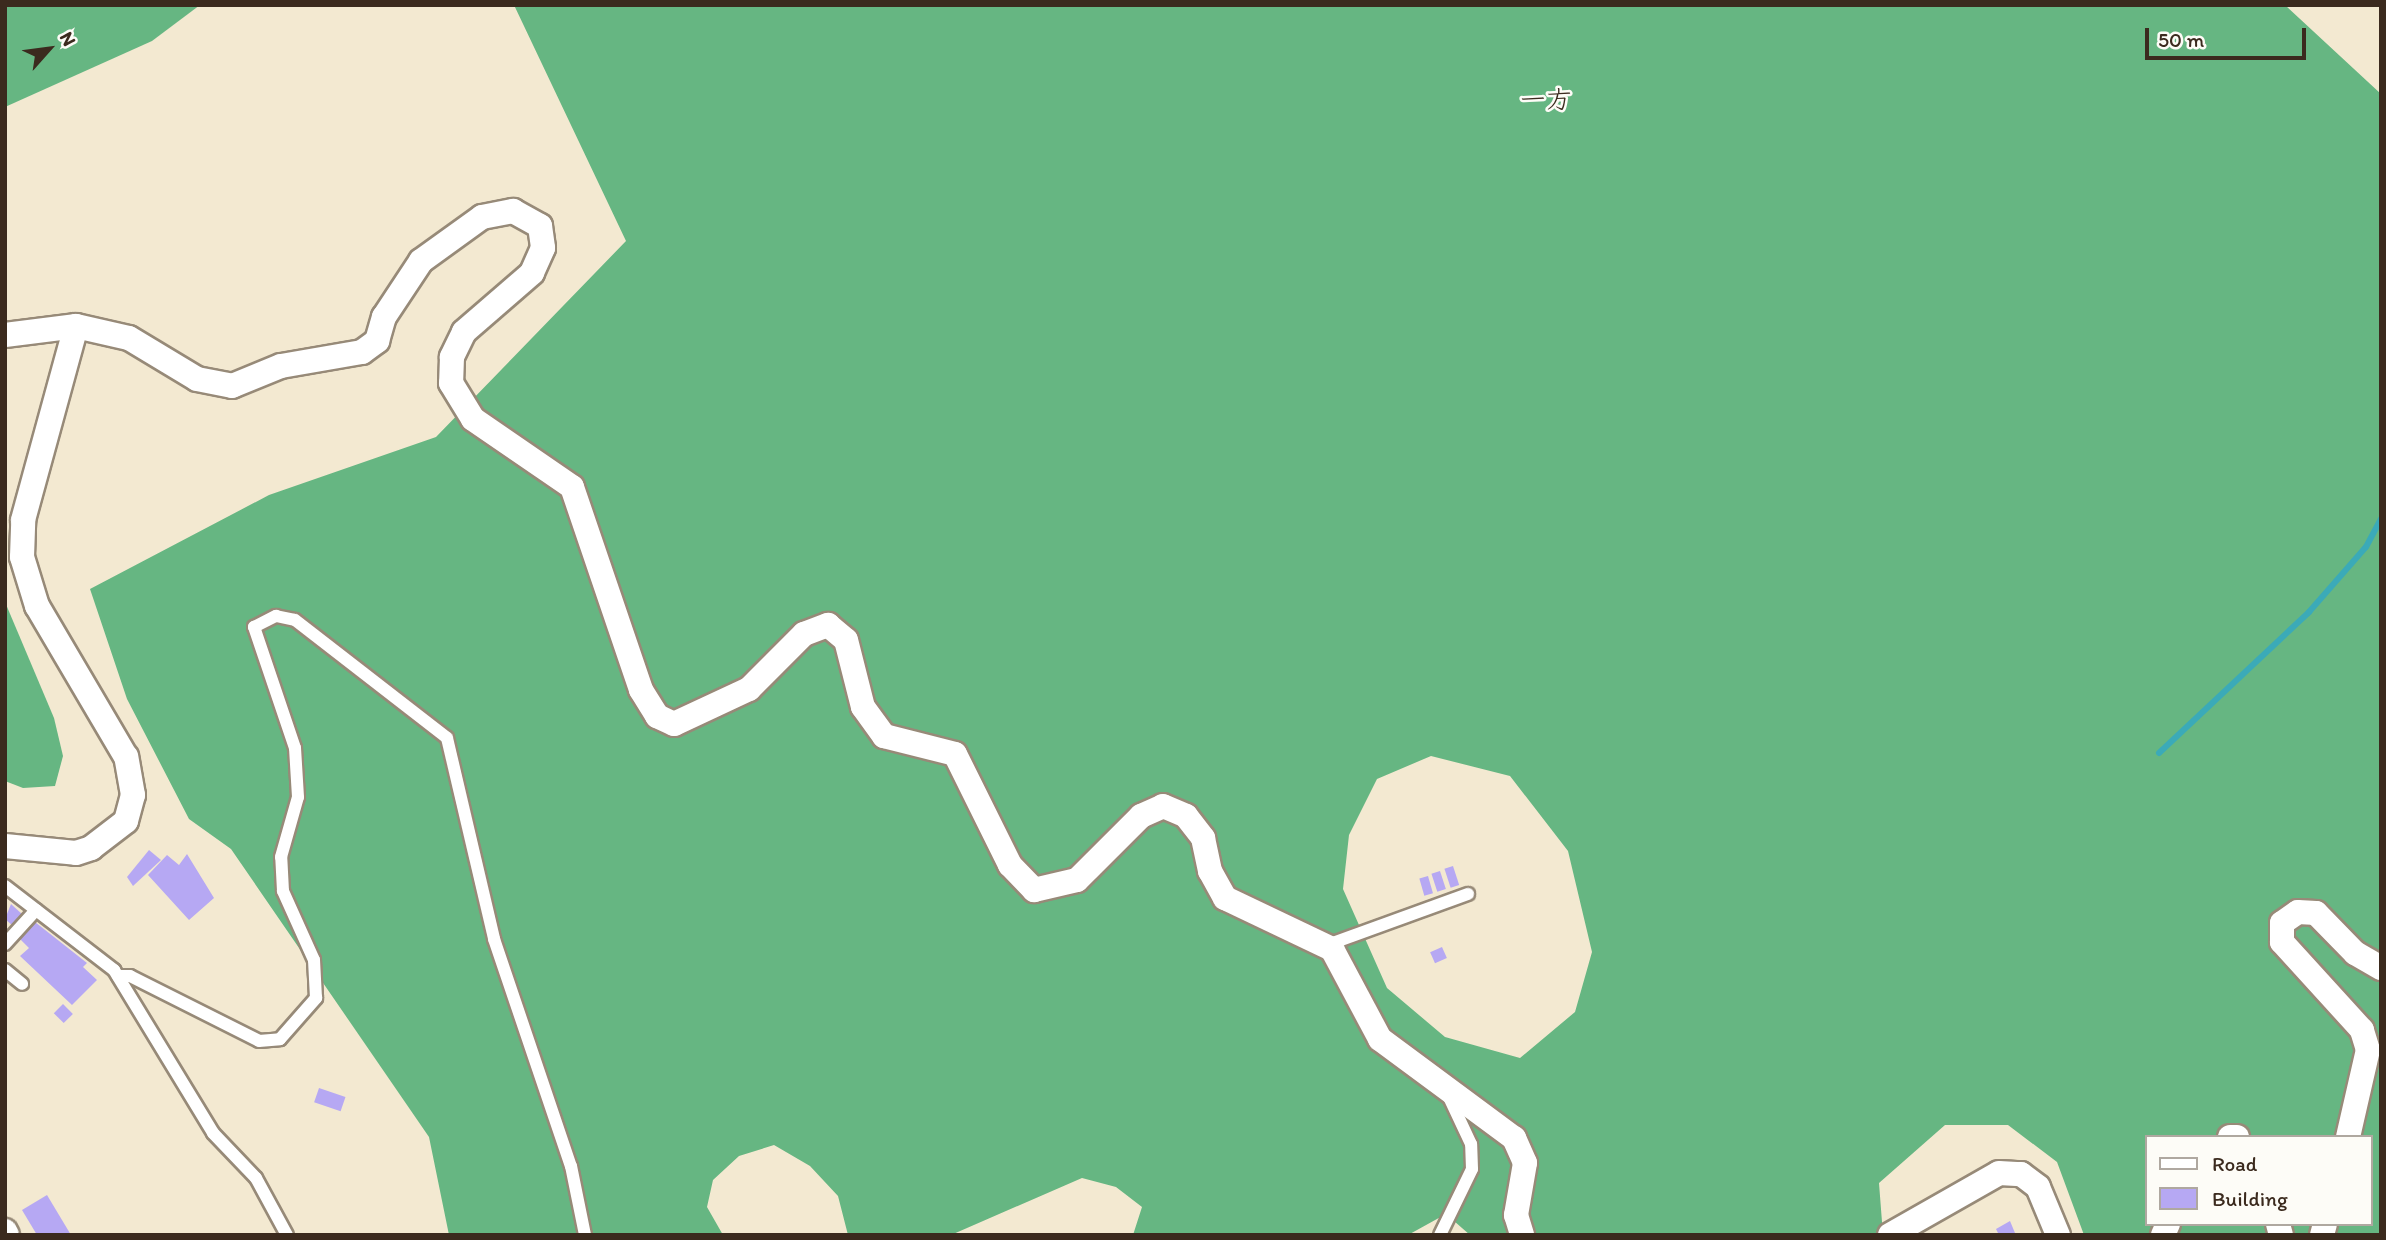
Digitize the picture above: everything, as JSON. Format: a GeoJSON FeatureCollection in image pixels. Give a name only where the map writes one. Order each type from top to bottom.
{"type":"FeatureCollection","features":[{"type":"Feature","properties":{"kind":"street"},"geometry":{"type":"LineString","coordinates":[[5,335],[76,326],[129,338],[197,379],[232,386],[281,366],[362,352],[377,341],[384,317],[421,261],[482,217],[513,211],[541,226],[543,248],[532,273],[464,332],[452,357],[451,383],[473,419],[572,487],[641,690],[657,716],[674,724],[749,689],[804,634],[828,625],[846,640],[863,707],[884,736],[955,754],[1010,865],[1034,890],[1077,880],[1141,816],[1163,806],[1186,816],[1203,838],[1210,871],[1225,898],[1325,946],[1381,1039],[1447,1091],[1514,1138],[1525,1163],[1516,1215],[1522,1235]]}},
{"type":"Feature","properties":{"kind":"street"},"geometry":{"type":"LineString","coordinates":[[5,846],[76,853],[91,848],[126,821],[133,795],[126,757],[37,606],[22,557],[23,520],[76,326]]}},
{"type":"Feature","properties":{"kind":"street"},"geometry":{"type":"LineString","coordinates":[[2348,1135],[2368,1050],[2362,1030],[2282,942],[2282,923],[2298,912],[2316,913],[2355,953],[2381,968]]}},
{"type":"Feature","properties":{"kind":"street"},"geometry":{"type":"LineString","coordinates":[[1890,1235],[1999,1173],[2021,1174],[2038,1187],[2058,1235]]}},
{"type":"Feature","properties":{"kind":"lane"},"geometry":{"type":"LineString","coordinates":[[118,976],[130,976],[259,1041],[280,1039],[316,998],[314,960],[283,891],[281,856],[298,797],[295,748],[254,627],[276,616],[295,620],[447,738],[494,939],[571,1166],[585,1235]]}},
{"type":"Feature","properties":{"kind":"lane"},"geometry":{"type":"LineString","coordinates":[[5,886],[118,976],[213,1133],[256,1178],[287,1235]]}},
{"type":"Feature","properties":{"kind":"lane"},"geometry":{"type":"LineString","coordinates":[[1325,946],[1468,894]]}},
{"type":"Feature","properties":{"kind":"lane"},"geometry":{"type":"LineString","coordinates":[[5,943],[36,910]]}},
{"type":"Feature","properties":{"kind":"lane"},"geometry":{"type":"LineString","coordinates":[[5,970],[22,984]]}},
{"type":"Feature","properties":{"kind":"lane"},"geometry":{"type":"LineString","coordinates":[[1440,1235],[1472,1168],[1471,1144],[1447,1091]]}},
{"type":"Feature","properties":{"kind":"green space"},"geometry":{"type":"Polygon","coordinates":[[[5,5],[200,5],[152,41],[5,107],[5,5]]]}},
{"type":"Feature","properties":{"kind":"green space"},"geometry":{"type":"Polygon","coordinates":[[[514,5],[2285,5],[2381,94],[2381,1235],[2084,1235],[2057,1162],[2008,1125],[1945,1125],[1879,1183],[1883,1235],[1470,1235],[1446,1214],[1408,1235],[1133,1235],[1142,1207],[1116,1187],[1082,1178],[951,1235],[848,1235],[838,1196],[810,1166],[774,1145],[739,1156],[713,1180],[707,1207],[723,1235],[449,1235],[429,1137],[231,849],[189,819],[127,699],[90,589],[269,495],[436,437],[626,241],[514,5]],[[1431,756],[1377,779],[1349,835],[1343,889],[1387,988],[1445,1037],[1520,1058],[1575,1012],[1592,952],[1568,851],[1510,776],[1431,756]]]}},
{"type":"Feature","properties":{"kind":"green space"},"geometry":{"type":"Polygon","coordinates":[[[5,602],[54,718],[63,756],[55,786],[23,788],[5,781],[5,602]]]}},
{"type":"Feature","properties":{"kind":"building"},"geometry":{"type":"Polygon","coordinates":[[[149,850],[161,860],[133,886],[127,877],[149,850]]]}},
{"type":"Feature","properties":{"kind":"building"},"geometry":{"type":"Polygon","coordinates":[[[187,854],[214,898],[189,920],[148,875],[167,855],[179,865],[187,854]]]}},
{"type":"Feature","properties":{"kind":"building"},"geometry":{"type":"Polygon","coordinates":[[[1453,866],[1459,885],[1451,888],[1444,869],[1453,866]]]}},
{"type":"Feature","properties":{"kind":"building"},"geometry":{"type":"Polygon","coordinates":[[[1440,871],[1446,889],[1437,892],[1431,874],[1440,871]]]}},
{"type":"Feature","properties":{"kind":"building"},"geometry":{"type":"Polygon","coordinates":[[[1428,876],[1433,893],[1424,896],[1419,878],[1428,876]]]}},
{"type":"Feature","properties":{"kind":"building"},"geometry":{"type":"Polygon","coordinates":[[[11,904],[23,915],[13,926],[5,919],[11,904]]]}},
{"type":"Feature","properties":{"kind":"building"},"geometry":{"type":"Polygon","coordinates":[[[35,922],[87,963],[83,967],[97,980],[72,1005],[20,956],[29,948],[20,939],[35,922]]]}},
{"type":"Feature","properties":{"kind":"building"},"geometry":{"type":"Polygon","coordinates":[[[1442,947],[1447,958],[1435,963],[1430,952],[1442,947]]]}},
{"type":"Feature","properties":{"kind":"building"},"geometry":{"type":"Polygon","coordinates":[[[63,1004],[73,1014],[64,1023],[54,1013],[63,1004]]]}},
{"type":"Feature","properties":{"kind":"building"},"geometry":{"type":"Polygon","coordinates":[[[319,1088],[345,1097],[341,1111],[314,1102],[319,1088]]]}},
{"type":"Feature","properties":{"kind":"building"},"geometry":{"type":"Polygon","coordinates":[[[47,1195],[71,1235],[37,1235],[22,1210],[47,1195]]]}},
{"type":"Feature","properties":{"kind":"building"},"geometry":{"type":"Polygon","coordinates":[[[2010,1221],[2015,1233],[1999,1235],[1996,1229],[2010,1221]]]}},
{"type":"Feature","properties":{"kind":"waterway"},"geometry":{"type":"LineString","coordinates":[[2159,753],[2309,612],[2366,547],[2381,519]]}},
{"type":"Feature","properties":{"kind":"district","name":"一方"},"geometry":{"type":"Point","coordinates":[1546,100]}}]}
